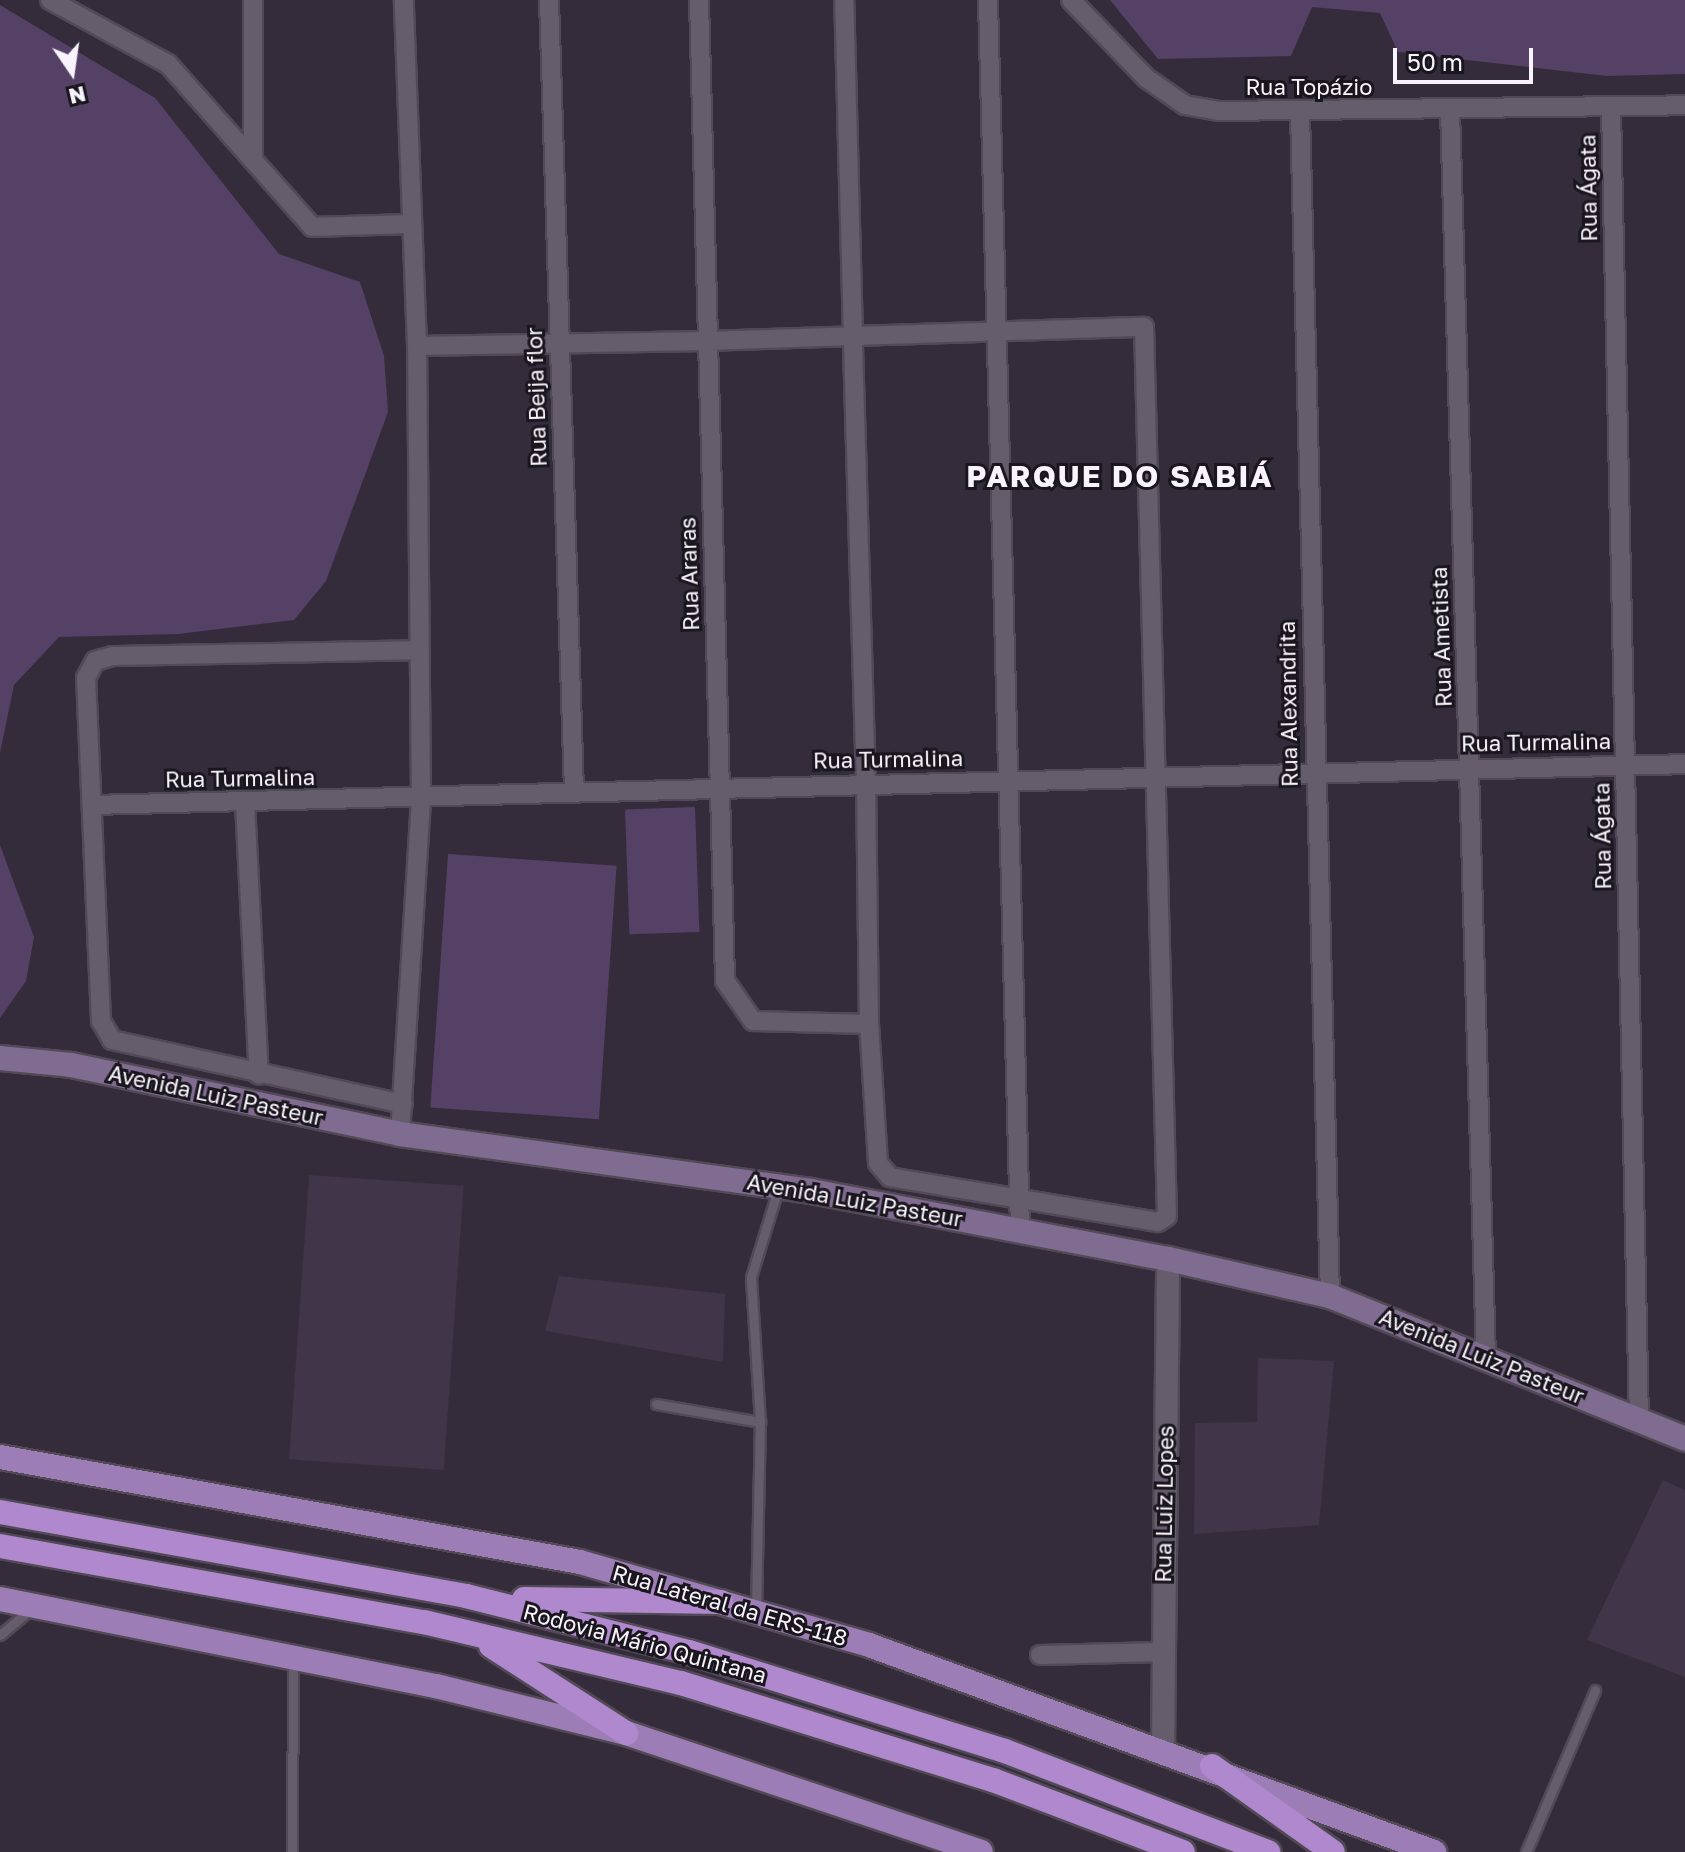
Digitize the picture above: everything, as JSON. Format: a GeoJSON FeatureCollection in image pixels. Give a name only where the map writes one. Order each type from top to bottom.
{"type":"FeatureCollection","features":[{"type":"Feature","properties":{"kind":"highway","name":"Rodovia Mário Quintana"},"geometry":{"type":"LineString","coordinates":[[0,1512],[466,1596],[867,1704],[1268,1852]]}},
{"type":"Feature","properties":{"kind":"highway","name":"Rodovia Mário Quintana"},"geometry":{"type":"LineString","coordinates":[[0,1546],[461,1630],[858,1736],[1183,1852]]}},
{"type":"Feature","properties":{"kind":"highway"},"geometry":{"type":"LineString","coordinates":[[466,1596],[721,1602]]}},
{"type":"Feature","properties":{"kind":"highway"},"geometry":{"type":"LineString","coordinates":[[461,1630],[538,1670],[626,1733]]}},
{"type":"Feature","properties":{"kind":"highway"},"geometry":{"type":"LineString","coordinates":[[1212,1766],[1333,1852]]}},
{"type":"Feature","properties":{"kind":"main road","name":"Avenida Luiz Pasteur"},"geometry":{"type":"LineString","coordinates":[[0,1058],[71,1065],[400,1134],[779,1186],[1168,1259],[1330,1296],[1486,1356],[1685,1439]]}},
{"type":"Feature","properties":{"kind":"main road","name":"Rua Lateral da ERS-118"},"geometry":{"type":"LineString","coordinates":[[0,1457],[491,1542],[721,1602],[1212,1766],[1434,1852]]}},
{"type":"Feature","properties":{"kind":"main road"},"geometry":{"type":"LineString","coordinates":[[0,1599],[293,1657],[626,1733],[981,1852]]}},
{"type":"Feature","properties":{"kind":"street"},"geometry":{"type":"LineString","coordinates":[[50,0],[168,64],[312,227],[410,224]]}},
{"type":"Feature","properties":{"kind":"street"},"geometry":{"type":"LineString","coordinates":[[253,0],[253,159]]}},
{"type":"Feature","properties":{"kind":"street"},"geometry":{"type":"LineString","coordinates":[[400,1134],[421,797],[417,346],[410,224],[404,0]]}},
{"type":"Feature","properties":{"kind":"street","name":"Rua Beija flor"},"geometry":{"type":"LineString","coordinates":[[549,0],[574,792]]}},
{"type":"Feature","properties":{"kind":"street","name":"Rua Araras"},"geometry":{"type":"LineString","coordinates":[[699,0],[725,981],[753,1021],[869,1024]]}},
{"type":"Feature","properties":{"kind":"street"},"geometry":{"type":"LineString","coordinates":[[417,346],[558,345],[706,341],[853,336],[1000,331],[1144,327],[1167,1216],[1158,1222],[1022,1200],[884,1170],[869,1024],[866,784],[853,336],[844,0]]}},
{"type":"Feature","properties":{"kind":"street"},"geometry":{"type":"LineString","coordinates":[[988,0],[1000,331],[1022,1200],[1020,1229]]}},
{"type":"Feature","properties":{"kind":"street","name":"Rua Topázio"},"geometry":{"type":"LineString","coordinates":[[1071,0],[1146,78],[1185,105],[1300,112],[1685,105]]}},
{"type":"Feature","properties":{"kind":"street","name":"Rua Ágata"},"geometry":{"type":"LineString","coordinates":[[1611,107],[1639,1420]]}},
{"type":"Feature","properties":{"kind":"street","name":"Rua Ametista"},"geometry":{"type":"LineString","coordinates":[[1450,109],[1486,1356]]}},
{"type":"Feature","properties":{"kind":"street","name":"Rua Alexandrita"},"geometry":{"type":"LineString","coordinates":[[1300,112],[1313,772],[1330,1296]]}},
{"type":"Feature","properties":{"kind":"street"},"geometry":{"type":"LineString","coordinates":[[403,1104],[259,1075],[112,1040],[101,1021],[86,678],[95,661],[419,650]]}},
{"type":"Feature","properties":{"kind":"street","name":"Rua Turmalina"},"geometry":{"type":"LineString","coordinates":[[92,805],[245,803],[719,786],[1685,764]]}},
{"type":"Feature","properties":{"kind":"street"},"geometry":{"type":"LineString","coordinates":[[245,803],[259,1075]]}},
{"type":"Feature","properties":{"kind":"street","name":"Rua Luiz Lopes"},"geometry":{"type":"LineString","coordinates":[[1163,1749],[1161,1652],[1168,1259]]}},
{"type":"Feature","properties":{"kind":"street"},"geometry":{"type":"LineString","coordinates":[[1040,1655],[1161,1652]]}},
{"type":"Feature","properties":{"kind":"lane"},"geometry":{"type":"LineString","coordinates":[[756,1612],[760,1422],[751,1277],[779,1186]]}},
{"type":"Feature","properties":{"kind":"lane"},"geometry":{"type":"LineString","coordinates":[[656,1404],[760,1422]]}},
{"type":"Feature","properties":{"kind":"lane"},"geometry":{"type":"LineString","coordinates":[[0,1635],[34,1606]]}},
{"type":"Feature","properties":{"kind":"lane"},"geometry":{"type":"LineString","coordinates":[[292,1852],[293,1657]]}},
{"type":"Feature","properties":{"kind":"lane"},"geometry":{"type":"LineString","coordinates":[[1526,1852],[1595,1690]]}},
{"type":"Feature","properties":{"kind":"shaded area"},"geometry":{"type":"Polygon","coordinates":[[[1110,0],[1685,0],[1685,74],[1607,76],[1398,52],[1380,13],[1312,7],[1291,56],[1158,59],[1110,0]]]}},
{"type":"Feature","properties":{"kind":"shaded area"},"geometry":{"type":"Polygon","coordinates":[[[0,5],[155,98],[279,254],[360,282],[384,356],[388,412],[326,581],[294,620],[178,634],[59,637],[14,685],[0,753],[0,5]]]}},
{"type":"Feature","properties":{"kind":"shaded area"},"geometry":{"type":"Polygon","coordinates":[[[695,807],[699,932],[629,934],[625,809],[695,807]]]}},
{"type":"Feature","properties":{"kind":"shaded area"},"geometry":{"type":"Polygon","coordinates":[[[0,845],[34,937],[26,981],[0,1018],[0,845]]]}},
{"type":"Feature","properties":{"kind":"shaded area"},"geometry":{"type":"Polygon","coordinates":[[[448,854],[617,866],[599,1119],[430,1107],[448,854]]]}},
{"type":"Feature","properties":{"kind":"shaded area"},"geometry":{"type":"Polygon","coordinates":[[[309,1175],[464,1186],[444,1470],[289,1459],[309,1175]]]}},
{"type":"Feature","properties":{"kind":"shaded area"},"geometry":{"type":"Polygon","coordinates":[[[559,1276],[725,1294],[723,1362],[545,1331],[559,1276]]]}},
{"type":"Feature","properties":{"kind":"shaded area"},"geometry":{"type":"Polygon","coordinates":[[[1258,1358],[1334,1361],[1319,1525],[1194,1534],[1195,1423],[1257,1422],[1258,1358]]]}},
{"type":"Feature","properties":{"kind":"shaded area"},"geometry":{"type":"Polygon","coordinates":[[[1663,1480],[1685,1490],[1685,1677],[1587,1640],[1663,1480]]]}},
{"type":"Feature","properties":{"kind":"district","name":"PARQUE DO SABIÁ"},"geometry":{"type":"Point","coordinates":[1120,476]}}]}
